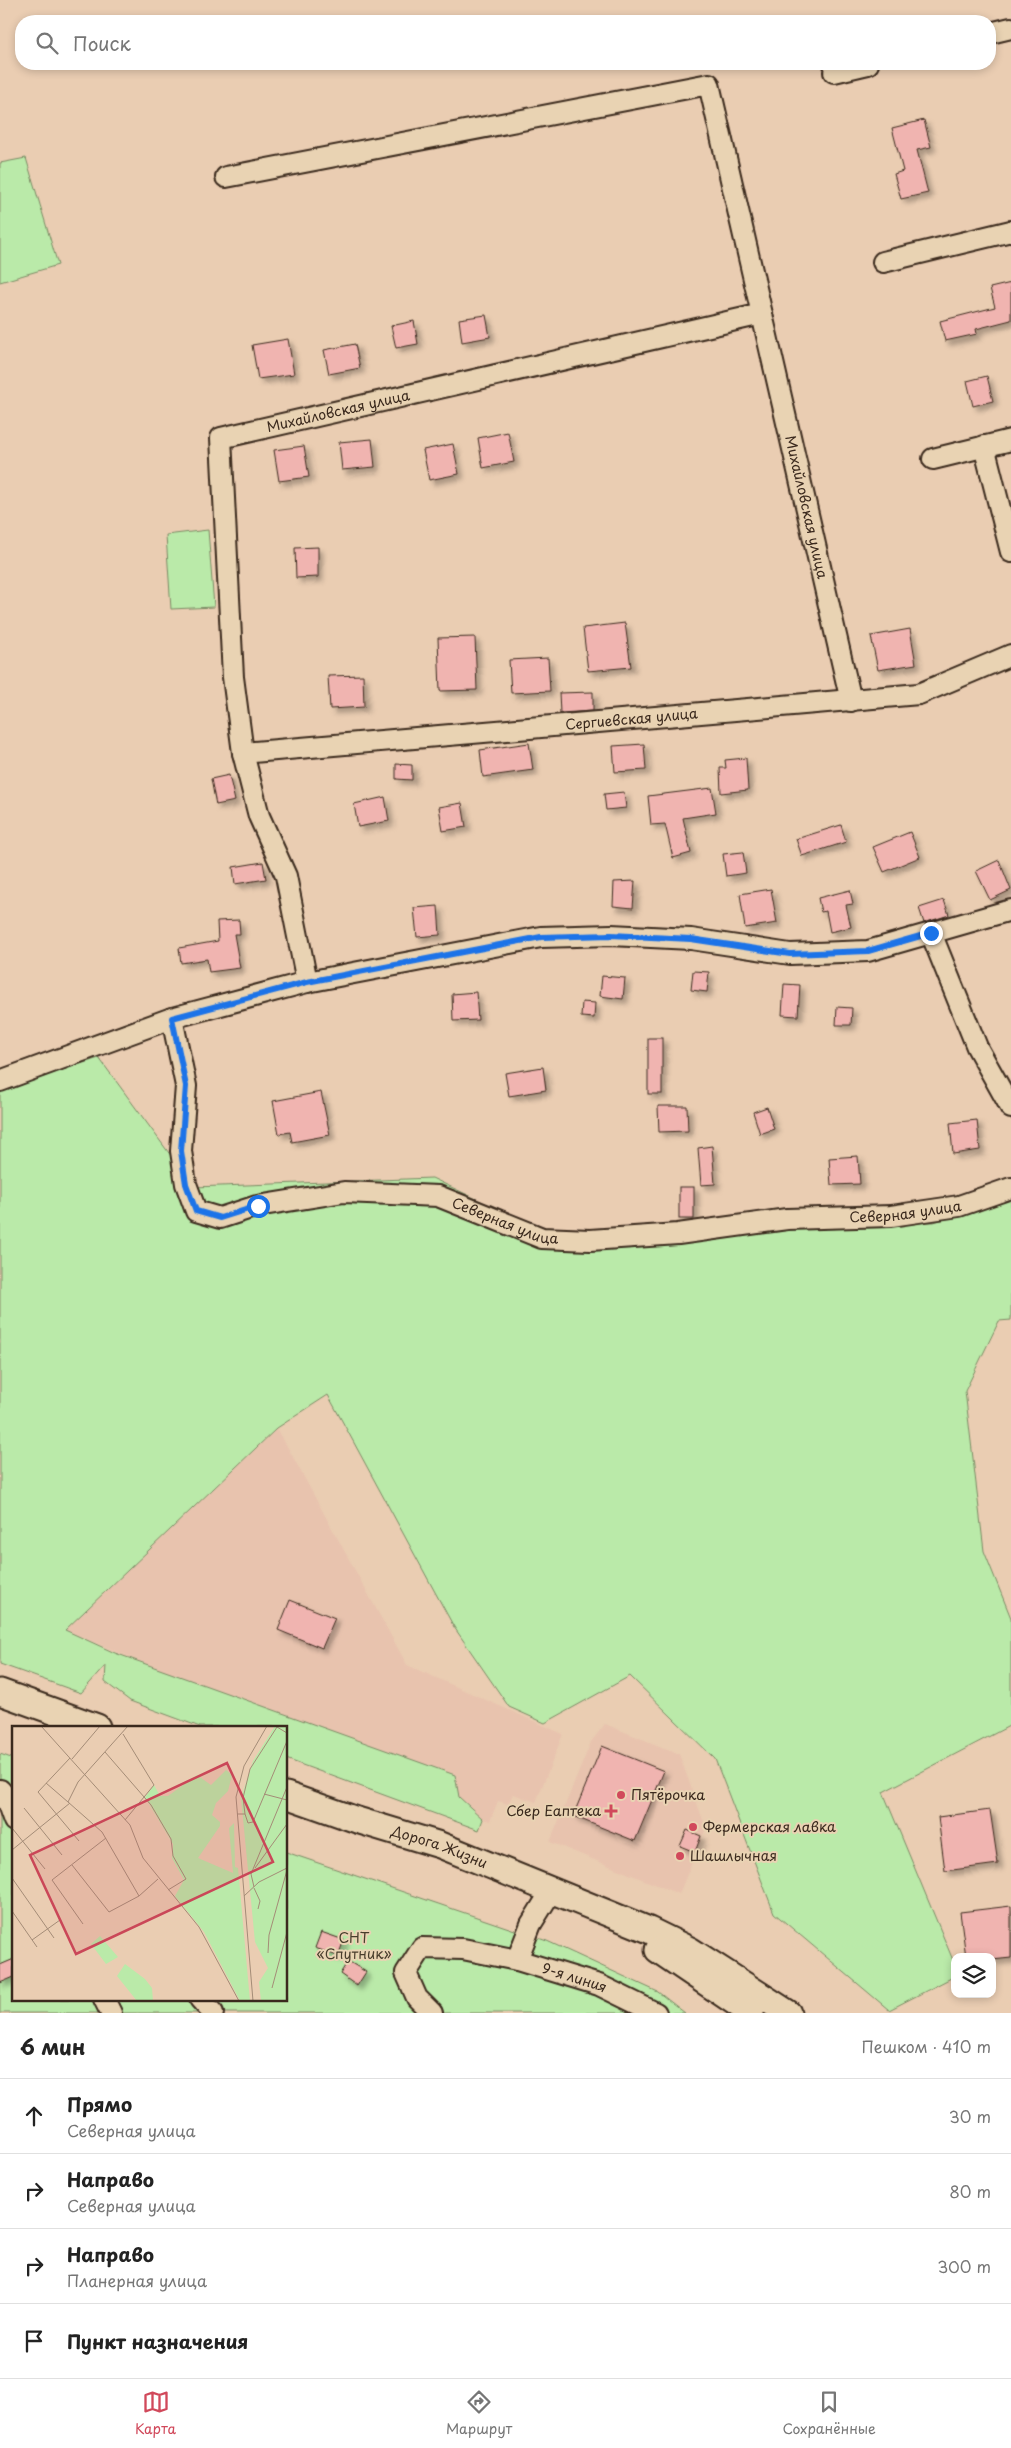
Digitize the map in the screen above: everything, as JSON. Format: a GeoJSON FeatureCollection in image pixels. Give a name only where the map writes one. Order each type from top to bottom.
{"type":"FeatureCollection","features":[{"type":"Feature","properties":{"kind":"main road"},"geometry":{"type":"LineString","coordinates":[[0,1692],[94,1726]]}},
{"type":"Feature","properties":{"kind":"main road","name":"Дорога Жизни"},"geometry":{"type":"LineString","coordinates":[[288,1796],[440,1846],[552,1890],[690,1950],[788,2013]]}},
{"type":"Feature","properties":{"kind":"main road","name":"Дорога Жизни"},"geometry":{"type":"LineString","coordinates":[[591,1907],[750,2013]]}},
{"type":"Feature","properties":{"kind":"street"},"geometry":{"type":"LineString","coordinates":[[996,32],[1011,28]]}},
{"type":"Feature","properties":{"kind":"street"},"geometry":{"type":"LineString","coordinates":[[834,72],[842,70]]}},
{"type":"Feature","properties":{"kind":"street","name":"Михайловская улица"},"geometry":{"type":"LineString","coordinates":[[226,177],[709,84],[851,701]]}},
{"type":"Feature","properties":{"kind":"street"},"geometry":{"type":"LineString","coordinates":[[883,262],[1011,231]]}},
{"type":"Feature","properties":{"kind":"street","name":"Михайловская улица"},"geometry":{"type":"LineString","coordinates":[[244,753],[233,677],[221,438],[762,314]]}},
{"type":"Feature","properties":{"kind":"street"},"geometry":{"type":"LineString","coordinates":[[933,459],[1011,440]]}},
{"type":"Feature","properties":{"kind":"street"},"geometry":{"type":"LineString","coordinates":[[984,446],[1011,552]]}},
{"type":"Feature","properties":{"kind":"street","name":"Сергиевская улица"},"geometry":{"type":"LineString","coordinates":[[244,753],[919,694],[1011,655]]}},
{"type":"Feature","properties":{"kind":"street"},"geometry":{"type":"LineString","coordinates":[[244,753],[260,816],[286,876],[307,982]]}},
{"type":"Feature","properties":{"kind":"street"},"geometry":{"type":"LineString","coordinates":[[0,1081],[172,1018],[307,982],[541,937],[611,935],[691,939],[790,954],[868,951],[1011,910]]}},
{"type":"Feature","properties":{"kind":"street"},"geometry":{"type":"LineString","coordinates":[[931,933],[977,1047],[1011,1108]]}},
{"type":"Feature","properties":{"kind":"street","name":"Северная улица"},"geometry":{"type":"LineString","coordinates":[[172,1018],[186,1086],[181,1151],[186,1184],[196,1211],[220,1218],[258,1206],[344,1192],[438,1196],[542,1238],[590,1240],[678,1234],[787,1219],[891,1216],[959,1206],[1011,1188]]}},
{"type":"Feature","properties":{"kind":"street"},"geometry":{"type":"LineString","coordinates":[[0,1790],[5,1796],[12,1815]]}},
{"type":"Feature","properties":{"kind":"street"},"geometry":{"type":"LineString","coordinates":[[517,1960],[531,1924],[552,1890]]}},
{"type":"Feature","properties":{"kind":"street","name":"9-я линия"},"geometry":{"type":"LineString","coordinates":[[432,2013],[417,1998],[406,1973],[422,1948],[463,1950],[517,1960],[599,1985],[656,2013]]}},
{"type":"Feature","properties":{"kind":"street"},"geometry":{"type":"LineString","coordinates":[[105,2000],[112,2013]]}},
{"type":"Feature","properties":{"kind":"street"},"geometry":{"type":"LineString","coordinates":[[201,2000],[213,2013]]}},
{"type":"Feature","properties":{"kind":"shaded area"},"geometry":{"type":"Polygon","coordinates":[[[277,1428],[407,1665],[563,1734],[536,1802],[513,1794],[508,1804],[498,1801],[490,1821],[483,1819],[459,1797],[65,1630],[277,1428]]]}},
{"type":"Feature","properties":{"kind":"shaded area"},"geometry":{"type":"Polygon","coordinates":[[[605,1724],[679,1754],[706,1828],[679,1894],[550,1842],[591,1742],[605,1724]]]}},
{"type":"Feature","properties":{"kind":"green space"},"geometry":{"type":"Polygon","coordinates":[[[26,158],[58,265],[0,282],[0,163],[26,158]]]}},
{"type":"Feature","properties":{"kind":"green space"},"geometry":{"type":"Polygon","coordinates":[[[208,530],[214,607],[171,609],[166,535],[208,530]]]}},
{"type":"Feature","properties":{"kind":"green space"},"geometry":{"type":"Polygon","coordinates":[[[99,1058],[194,1187],[432,1178],[504,1212],[498,1227],[538,1242],[794,1225],[934,1222],[1011,1198],[1011,1320],[999,1321],[965,1391],[984,1551],[1011,1618],[1011,1725],[883,1792],[951,1955],[951,1978],[889,2010],[774,1913],[715,1759],[630,1676],[545,1723],[509,1707],[454,1627],[328,1395],[277,1428],[65,1630],[115,1653],[455,1775],[459,1797],[483,1819],[479,1830],[288,1760],[288,1726],[197,1726],[130,1701],[105,1682],[106,1665],[81,1693],[0,1664],[0,1090],[99,1058]]]}},
{"type":"Feature","properties":{"kind":"green space","name":"СНТ «Спутник»"},"geometry":{"type":"Polygon","coordinates":[[[0,1754],[12,1758],[12,2000],[288,2000],[288,1853],[547,1941],[658,1992],[685,2013],[0,2013],[0,1754]]]}},
{"type":"Feature","properties":{"kind":"building"},"geometry":{"type":"Polygon","coordinates":[[[924,120],[931,147],[917,150],[928,193],[901,199],[894,174],[903,171],[892,128],[924,120]]]}},
{"type":"Feature","properties":{"kind":"building"},"geometry":{"type":"Polygon","coordinates":[[[1011,283],[1011,320],[976,329],[977,334],[945,341],[940,321],[995,307],[990,288],[1011,283]]]}},
{"type":"Feature","properties":{"kind":"building"},"geometry":{"type":"Polygon","coordinates":[[[486,315],[490,337],[462,342],[459,319],[486,315]]]}},
{"type":"Feature","properties":{"kind":"building"},"geometry":{"type":"Polygon","coordinates":[[[414,321],[418,344],[396,348],[391,326],[414,321]]]}},
{"type":"Feature","properties":{"kind":"building"},"geometry":{"type":"Polygon","coordinates":[[[288,339],[294,374],[258,379],[252,345],[288,339]]]}},
{"type":"Feature","properties":{"kind":"building"},"geometry":{"type":"Polygon","coordinates":[[[355,344],[360,368],[329,374],[324,350],[355,344]]]}},
{"type":"Feature","properties":{"kind":"building"},"geometry":{"type":"Polygon","coordinates":[[[987,376],[993,401],[973,406],[967,381],[987,376]]]}},
{"type":"Feature","properties":{"kind":"building"},"geometry":{"type":"Polygon","coordinates":[[[508,432],[514,462],[483,468],[478,438],[508,432]]]}},
{"type":"Feature","properties":{"kind":"building"},"geometry":{"type":"Polygon","coordinates":[[[372,439],[375,467],[342,470],[339,442],[372,439]]]}},
{"type":"Feature","properties":{"kind":"building"},"geometry":{"type":"Polygon","coordinates":[[[453,444],[459,474],[429,480],[423,450],[453,444]]]}},
{"type":"Feature","properties":{"kind":"building"},"geometry":{"type":"Polygon","coordinates":[[[304,446],[309,477],[279,481],[274,450],[304,446]]]}},
{"type":"Feature","properties":{"kind":"building"},"geometry":{"type":"Polygon","coordinates":[[[318,547],[318,577],[296,578],[295,548],[318,547]]]}},
{"type":"Feature","properties":{"kind":"building"},"geometry":{"type":"Polygon","coordinates":[[[625,623],[631,667],[588,671],[583,628],[625,623]]]}},
{"type":"Feature","properties":{"kind":"building"},"geometry":{"type":"Polygon","coordinates":[[[910,629],[916,664],[878,670],[871,636],[910,629]]]}},
{"type":"Feature","properties":{"kind":"building"},"geometry":{"type":"Polygon","coordinates":[[[475,637],[477,690],[440,691],[438,638],[475,637]]]}},
{"type":"Feature","properties":{"kind":"building"},"geometry":{"type":"Polygon","coordinates":[[[548,658],[550,691],[511,693],[509,660],[548,658]]]}},
{"type":"Feature","properties":{"kind":"building"},"geometry":{"type":"Polygon","coordinates":[[[363,675],[364,707],[330,709],[328,676],[363,675]]]}},
{"type":"Feature","properties":{"kind":"building"},"geometry":{"type":"Polygon","coordinates":[[[593,692],[593,711],[560,713],[559,693],[593,692]]]}},
{"type":"Feature","properties":{"kind":"building"},"geometry":{"type":"Polygon","coordinates":[[[529,743],[533,770],[483,777],[480,750],[529,743]]]}},
{"type":"Feature","properties":{"kind":"building"},"geometry":{"type":"Polygon","coordinates":[[[644,744],[646,770],[615,772],[613,746],[644,744]]]}},
{"type":"Feature","properties":{"kind":"building"},"geometry":{"type":"Polygon","coordinates":[[[746,758],[748,790],[721,793],[720,768],[726,768],[725,760],[746,758]]]}},
{"type":"Feature","properties":{"kind":"building"},"geometry":{"type":"Polygon","coordinates":[[[396,764],[412,765],[412,780],[396,779],[396,764]]]}},
{"type":"Feature","properties":{"kind":"building"},"geometry":{"type":"Polygon","coordinates":[[[229,775],[235,801],[216,805],[211,779],[229,775]]]}},
{"type":"Feature","properties":{"kind":"building"},"geometry":{"type":"Polygon","coordinates":[[[712,788],[716,813],[683,818],[691,853],[673,858],[665,824],[651,825],[648,796],[712,788]]]}},
{"type":"Feature","properties":{"kind":"building"},"geometry":{"type":"Polygon","coordinates":[[[624,792],[626,808],[606,810],[604,794],[624,792]]]}},
{"type":"Feature","properties":{"kind":"building"},"geometry":{"type":"Polygon","coordinates":[[[385,797],[389,821],[358,827],[354,804],[385,797]]]}},
{"type":"Feature","properties":{"kind":"building"},"geometry":{"type":"Polygon","coordinates":[[[462,803],[466,827],[443,831],[439,807],[462,803]]]}},
{"type":"Feature","properties":{"kind":"building"},"geometry":{"type":"Polygon","coordinates":[[[841,825],[846,842],[802,856],[796,839],[841,825]]]}},
{"type":"Feature","properties":{"kind":"building"},"geometry":{"type":"Polygon","coordinates":[[[910,832],[920,857],[884,872],[873,847],[910,832]]]}},
{"type":"Feature","properties":{"kind":"building"},"geometry":{"type":"Polygon","coordinates":[[[743,852],[746,873],[726,876],[723,854],[743,852]]]}},
{"type":"Feature","properties":{"kind":"building"},"geometry":{"type":"Polygon","coordinates":[[[999,860],[1011,890],[990,900],[976,871],[999,860]]]}},
{"type":"Feature","properties":{"kind":"building"},"geometry":{"type":"Polygon","coordinates":[[[263,862],[266,879],[235,884],[233,867],[263,862]]]}},
{"type":"Feature","properties":{"kind":"building"},"geometry":{"type":"Polygon","coordinates":[[[635,881],[633,908],[613,906],[614,882],[635,881]]]}},
{"type":"Feature","properties":{"kind":"building"},"geometry":{"type":"Polygon","coordinates":[[[771,889],[777,923],[745,928],[740,894],[771,889]]]}},
{"type":"Feature","properties":{"kind":"building"},"geometry":{"type":"Polygon","coordinates":[[[850,890],[853,904],[846,905],[851,927],[830,932],[826,911],[821,912],[818,898],[850,890]]]}},
{"type":"Feature","properties":{"kind":"building"},"geometry":{"type":"Polygon","coordinates":[[[944,900],[949,915],[924,923],[919,908],[944,900]]]}},
{"type":"Feature","properties":{"kind":"building"},"geometry":{"type":"Polygon","coordinates":[[[438,906],[440,935],[417,937],[414,908],[438,906]]]}},
{"type":"Feature","properties":{"kind":"building"},"geometry":{"type":"Polygon","coordinates":[[[239,920],[240,934],[234,934],[240,968],[209,972],[207,959],[181,963],[179,948],[218,941],[217,921],[239,920]]]}},
{"type":"Feature","properties":{"kind":"building"},"geometry":{"type":"Polygon","coordinates":[[[693,971],[709,972],[707,992],[691,990],[693,971]]]}},
{"type":"Feature","properties":{"kind":"building"},"geometry":{"type":"Polygon","coordinates":[[[602,976],[625,978],[623,999],[600,996],[602,976]]]}},
{"type":"Feature","properties":{"kind":"building"},"geometry":{"type":"Polygon","coordinates":[[[784,984],[800,985],[798,1016],[782,1015],[784,984]]]}},
{"type":"Feature","properties":{"kind":"building"},"geometry":{"type":"Polygon","coordinates":[[[476,992],[478,1020],[453,1021],[452,994],[476,992]]]}},
{"type":"Feature","properties":{"kind":"building"},"geometry":{"type":"Polygon","coordinates":[[[582,1002],[595,1003],[594,1018],[581,1017],[582,1002]]]}},
{"type":"Feature","properties":{"kind":"building"},"geometry":{"type":"Polygon","coordinates":[[[837,1007],[852,1008],[851,1025],[836,1025],[837,1007]]]}},
{"type":"Feature","properties":{"kind":"building"},"geometry":{"type":"Polygon","coordinates":[[[648,1038],[662,1038],[662,1094],[648,1094],[648,1038]]]}},
{"type":"Feature","properties":{"kind":"building"},"geometry":{"type":"Polygon","coordinates":[[[543,1067],[546,1090],[509,1096],[505,1073],[543,1067]]]}},
{"type":"Feature","properties":{"kind":"building"},"geometry":{"type":"Polygon","coordinates":[[[321,1092],[330,1135],[292,1142],[290,1132],[279,1134],[273,1101],[321,1092]]]}},
{"type":"Feature","properties":{"kind":"building"},"geometry":{"type":"Polygon","coordinates":[[[658,1106],[687,1106],[688,1131],[659,1132],[658,1106]]]}},
{"type":"Feature","properties":{"kind":"building"},"geometry":{"type":"Polygon","coordinates":[[[767,1107],[774,1129],[760,1134],[753,1112],[767,1107]]]}},
{"type":"Feature","properties":{"kind":"building"},"geometry":{"type":"Polygon","coordinates":[[[977,1120],[980,1150],[953,1154],[950,1123],[977,1120]]]}},
{"type":"Feature","properties":{"kind":"building"},"geometry":{"type":"Polygon","coordinates":[[[712,1146],[715,1184],[701,1185],[698,1148],[712,1146]]]}},
{"type":"Feature","properties":{"kind":"building"},"geometry":{"type":"Polygon","coordinates":[[[858,1156],[860,1184],[831,1185],[829,1158],[858,1156]]]}},
{"type":"Feature","properties":{"kind":"building"},"geometry":{"type":"Polygon","coordinates":[[[679,1187],[694,1187],[694,1219],[679,1219],[679,1187]]]}},
{"type":"Feature","properties":{"kind":"building"},"geometry":{"type":"Polygon","coordinates":[[[290,1600],[335,1618],[322,1648],[278,1630],[290,1600]]]}},
{"type":"Feature","properties":{"kind":"building"},"geometry":{"type":"Polygon","coordinates":[[[602,1746],[664,1771],[635,1841],[573,1816],[602,1746]]]}},
{"type":"Feature","properties":{"kind":"building"},"geometry":{"type":"Polygon","coordinates":[[[990,1810],[998,1864],[945,1871],[938,1817],[990,1810]]]}},
{"type":"Feature","properties":{"kind":"building"},"geometry":{"type":"Polygon","coordinates":[[[687,1830],[701,1836],[695,1852],[680,1846],[687,1830]]]}},
{"type":"Feature","properties":{"kind":"building"},"geometry":{"type":"Polygon","coordinates":[[[1011,1906],[1011,1958],[996,1960],[996,1953],[965,1953],[960,1912],[1011,1906]]]}},
{"type":"Feature","properties":{"kind":"building"},"geometry":{"type":"Polygon","coordinates":[[[321,1932],[344,1940],[338,1956],[315,1948],[321,1932]]]}},
{"type":"Feature","properties":{"kind":"building"},"geometry":{"type":"Polygon","coordinates":[[[12,1960],[12,1978],[0,1983],[0,1965],[12,1960]]]}},
{"type":"Feature","properties":{"kind":"building"},"geometry":{"type":"Polygon","coordinates":[[[348,1961],[366,1972],[357,1986],[340,1974],[348,1961]]]}},
{"type":"Feature","properties":{"kind":"place","name":"Пятёрочка"},"geometry":{"type":"Point","coordinates":[621,1795]}},
{"type":"Feature","properties":{"kind":"place","name":"Сбер Еаптека"},"geometry":{"type":"Point","coordinates":[611,1811]}},
{"type":"Feature","properties":{"kind":"place","name":"Фермерская лавка"},"geometry":{"type":"Point","coordinates":[693,1827]}},
{"type":"Feature","properties":{"kind":"place","name":"Шашлычная"},"geometry":{"type":"Point","coordinates":[680,1856]}},
{"type":"Feature","properties":{"kind":"route"},"geometry":{"type":"LineString","coordinates":[[258,1206],[220,1218],[196,1211],[186,1184],[181,1151],[186,1086],[172,1018],[307,982],[541,937],[611,935],[691,939],[790,954],[868,951],[931,933]]}}]}
